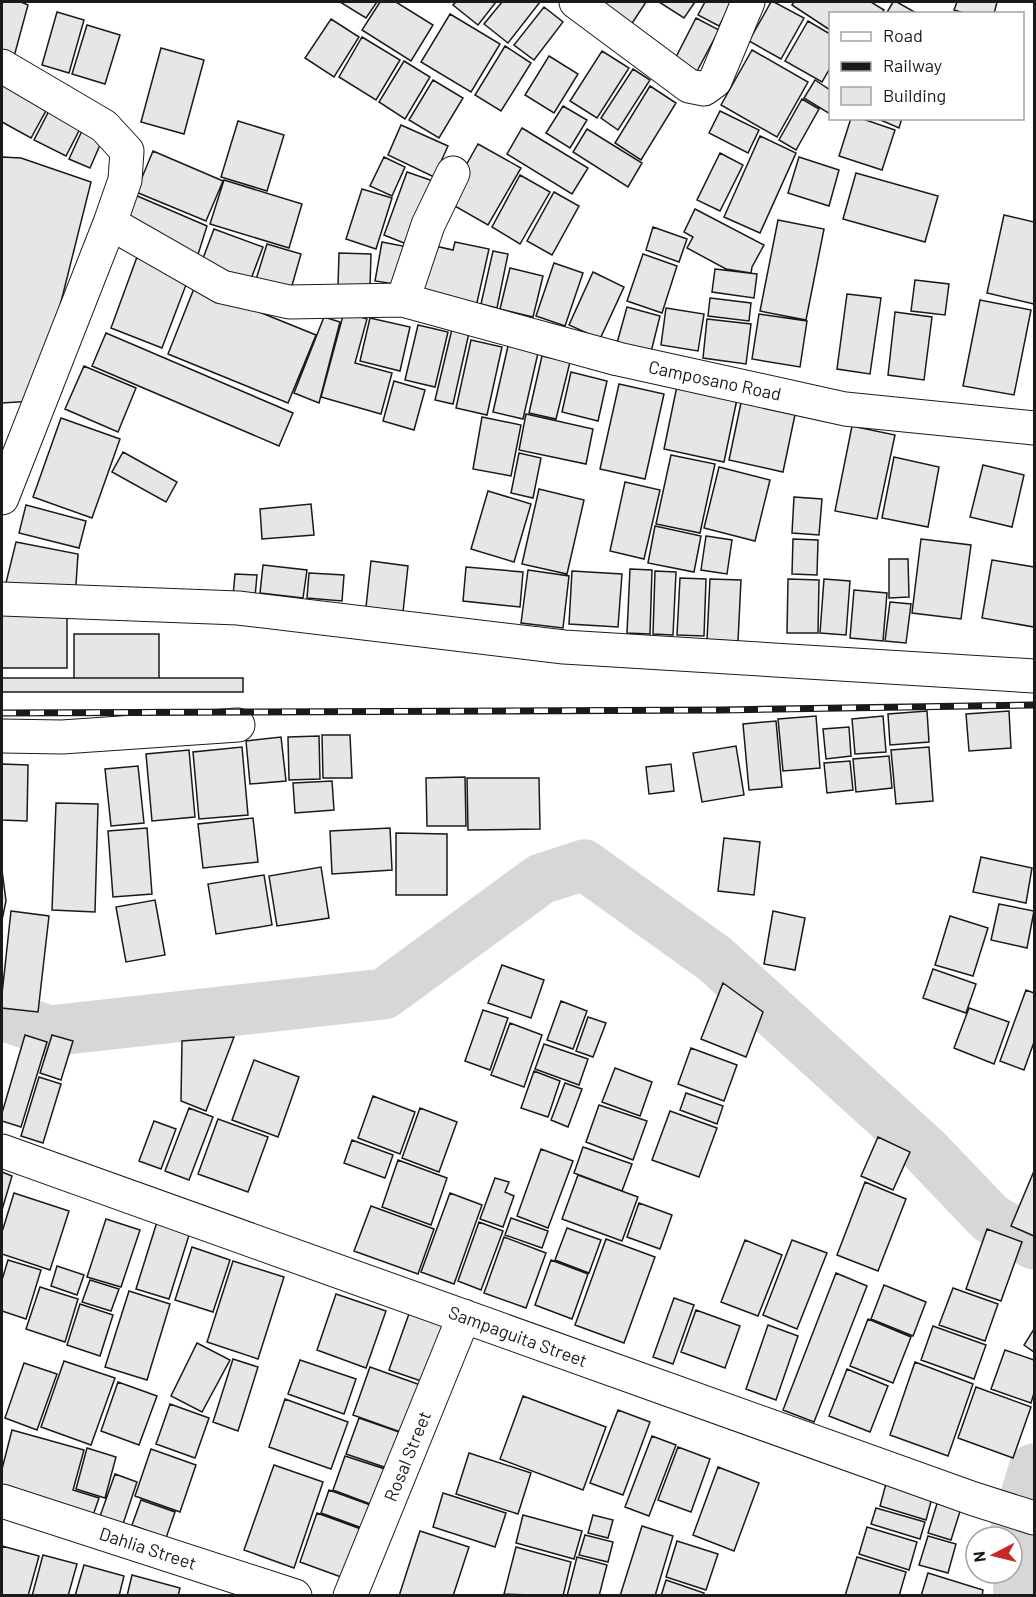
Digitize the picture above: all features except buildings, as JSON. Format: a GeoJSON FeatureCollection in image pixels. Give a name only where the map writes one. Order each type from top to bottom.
{"type":"FeatureCollection","features":[{"type":"Feature","properties":{"kind":"street"},"geometry":{"type":"LineString","coordinates":[[576,2],[689,86],[704,89],[715,81],[748,2]]}},
{"type":"Feature","properties":{"kind":"street"},"geometry":{"type":"LineString","coordinates":[[2,66],[104,126],[127,151],[125,180],[110,223],[2,498]]}},
{"type":"Feature","properties":{"kind":"street"},"geometry":{"type":"LineString","coordinates":[[403,300],[428,225],[453,173]]}},
{"type":"Feature","properties":{"kind":"street","name":"Camposano Road"},"geometry":{"type":"LineString","coordinates":[[110,223],[222,287],[290,302],[403,300],[618,359],[845,409],[1035,428]]}},
{"type":"Feature","properties":{"kind":"street"},"geometry":{"type":"LineString","coordinates":[[2,598],[238,608],[564,647],[1035,676]]}},
{"type":"Feature","properties":{"kind":"street"},"geometry":{"type":"LineString","coordinates":[[2,736],[62,737],[238,725]]}},
{"type":"Feature","properties":{"kind":"street","name":"Sampaguita Street"},"geometry":{"type":"LineString","coordinates":[[2,1151],[1024,1515]]}},
{"type":"Feature","properties":{"kind":"street","name":"Rosal Street"},"geometry":{"type":"LineString","coordinates":[[350,1596],[464,1316]]}},
{"type":"Feature","properties":{"kind":"street","name":"Dahlia Street"},"geometry":{"type":"LineString","coordinates":[[2,1501],[295,1596]]}},
{"type":"Feature","properties":{"kind":"waterway"},"geometry":{"type":"LineString","coordinates":[[2,1015],[49,1031],[384,994],[541,879],[584,865],[715,959],[924,1149],[990,1218],[1034,1244]]}},
{"type":"Feature","properties":{"kind":"waterway"},"geometry":{"type":"LineString","coordinates":[[1019,1596],[1016,1528],[1034,1469]]}},
{"type":"Feature","properties":{"kind":"railway"},"geometry":{"type":"LineString","coordinates":[[2,713],[723,710],[1034,705]]}}]}
